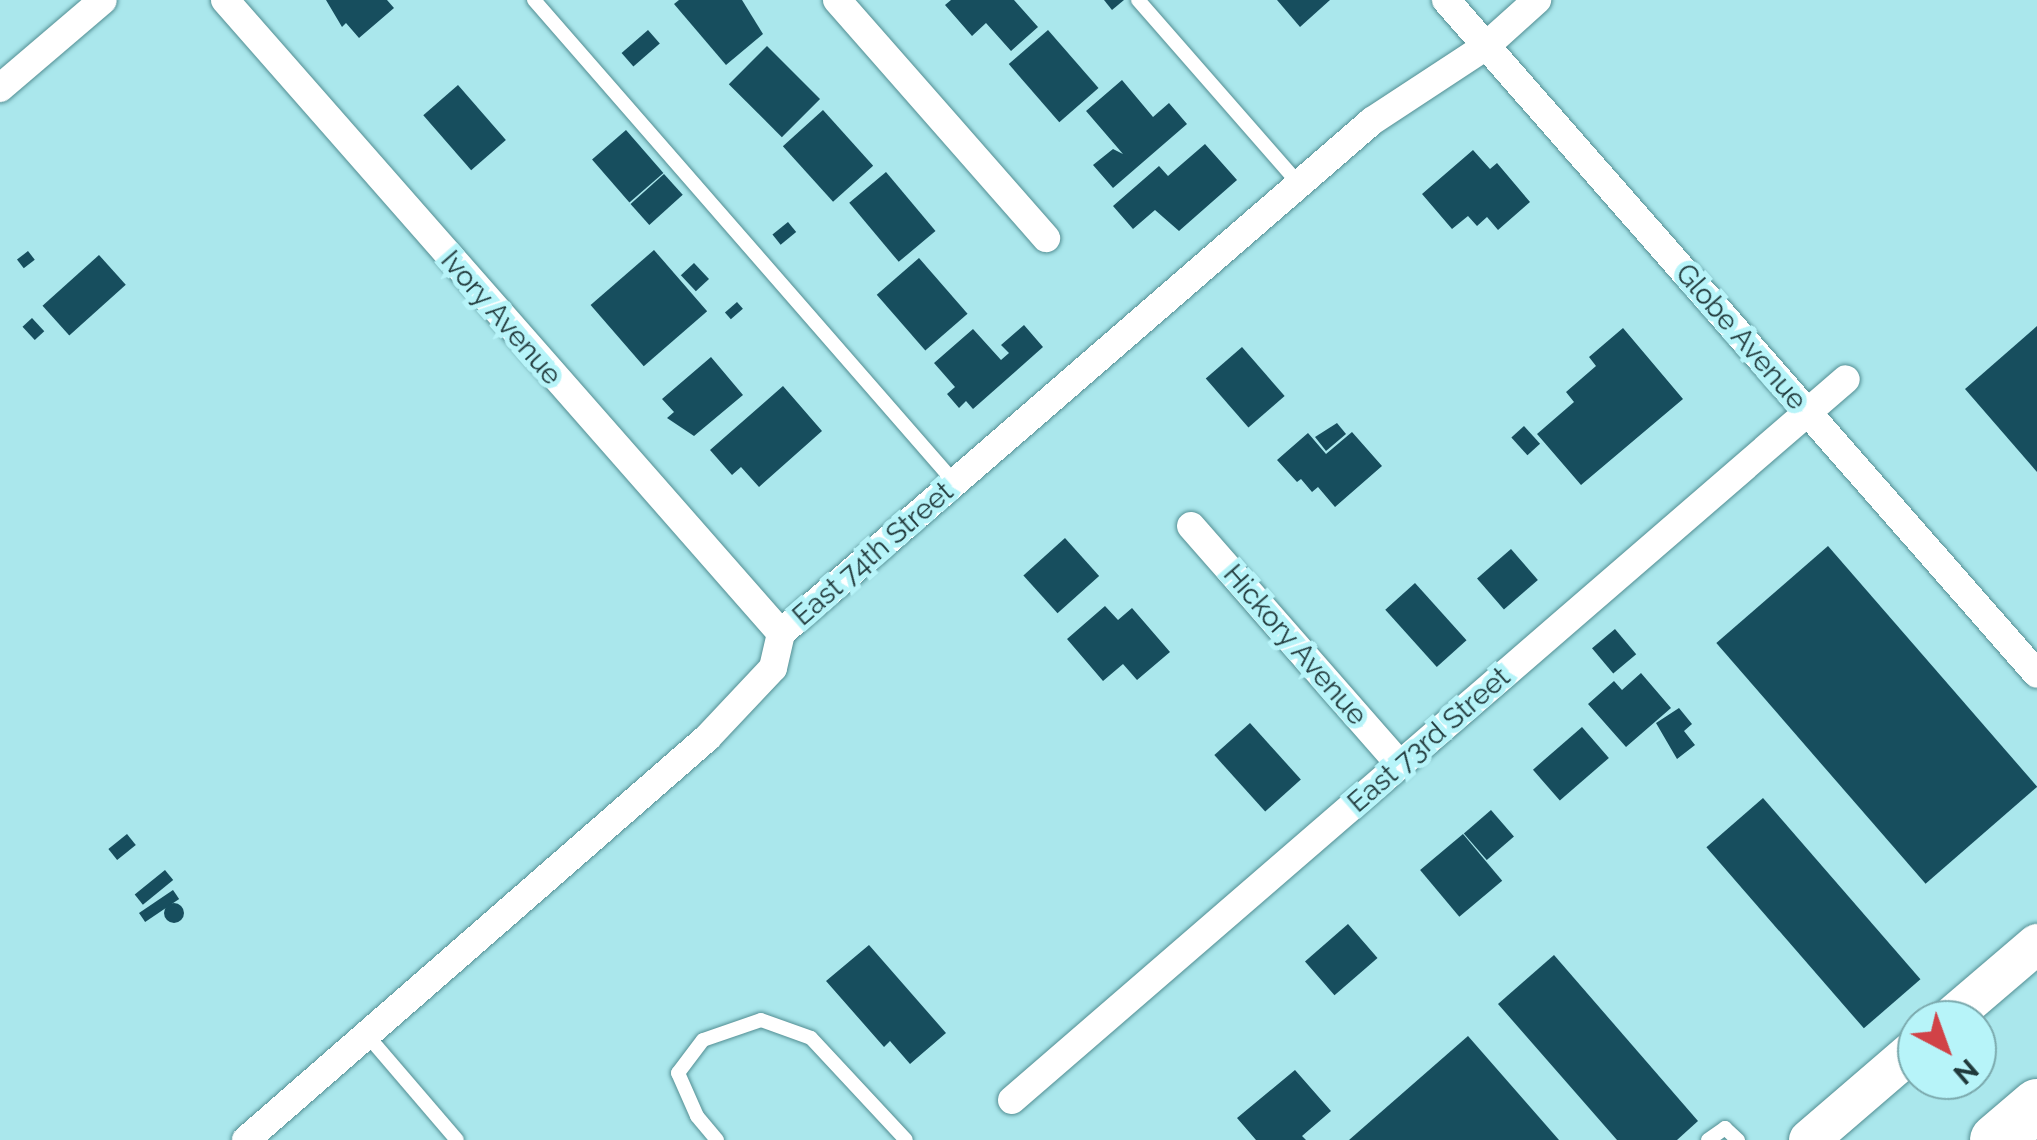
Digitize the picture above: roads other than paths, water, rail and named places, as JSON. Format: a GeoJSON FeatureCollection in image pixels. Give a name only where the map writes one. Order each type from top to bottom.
{"type":"FeatureCollection","features":[{"type":"Feature","properties":{"kind":"highway"},"geometry":{"type":"LineString","coordinates":[[1996,1140],[2037,1104]]}},
{"type":"Feature","properties":{"kind":"main road"},"geometry":{"type":"LineString","coordinates":[[1971,1000],[2037,944]]}},
{"type":"Feature","properties":{"kind":"main road"},"geometry":{"type":"LineString","coordinates":[[1809,1140],[1897,1064]]}},
{"type":"Feature","properties":{"kind":"street"},"geometry":{"type":"LineString","coordinates":[[0,88],[103,0]]}},
{"type":"Feature","properties":{"kind":"street","name":"Ivory Avenue"},"geometry":{"type":"LineString","coordinates":[[225,0],[782,634]]}},
{"type":"Feature","properties":{"kind":"street"},"geometry":{"type":"LineString","coordinates":[[838,0],[1046,238]]}},
{"type":"Feature","properties":{"kind":"street","name":"Globe Avenue"},"geometry":{"type":"LineString","coordinates":[[1446,0],[2037,674]]}},
{"type":"Feature","properties":{"kind":"street","name":"East 74th Street"},"geometry":{"type":"LineString","coordinates":[[246,1140],[752,696],[772,668],[782,634],[1384,112],[1486,46],[1537,0]]}},
{"type":"Feature","properties":{"kind":"street","name":"East 73rd Street"},"geometry":{"type":"LineString","coordinates":[[1012,1100],[1846,380]]}},
{"type":"Feature","properties":{"kind":"street","name":"Hickory Avenue"},"geometry":{"type":"LineString","coordinates":[[1191,526],[1400,765]]}},
{"type":"Feature","properties":{"kind":"lane"},"geometry":{"type":"LineString","coordinates":[[534,0],[955,484]]}},
{"type":"Feature","properties":{"kind":"lane"},"geometry":{"type":"LineString","coordinates":[[1138,0],[1299,184]]}},
{"type":"Feature","properties":{"kind":"lane"},"geometry":{"type":"LineString","coordinates":[[717,1140],[697,1116],[678,1073],[703,1040],[761,1020],[811,1038],[906,1140]]}},
{"type":"Feature","properties":{"kind":"lane"},"geometry":{"type":"LineString","coordinates":[[367,1035],[457,1140]]}},
{"type":"Feature","properties":{"kind":"lane"},"geometry":{"type":"LineString","coordinates":[[1708,1140],[1724,1128],[1738,1140]]}}]}
